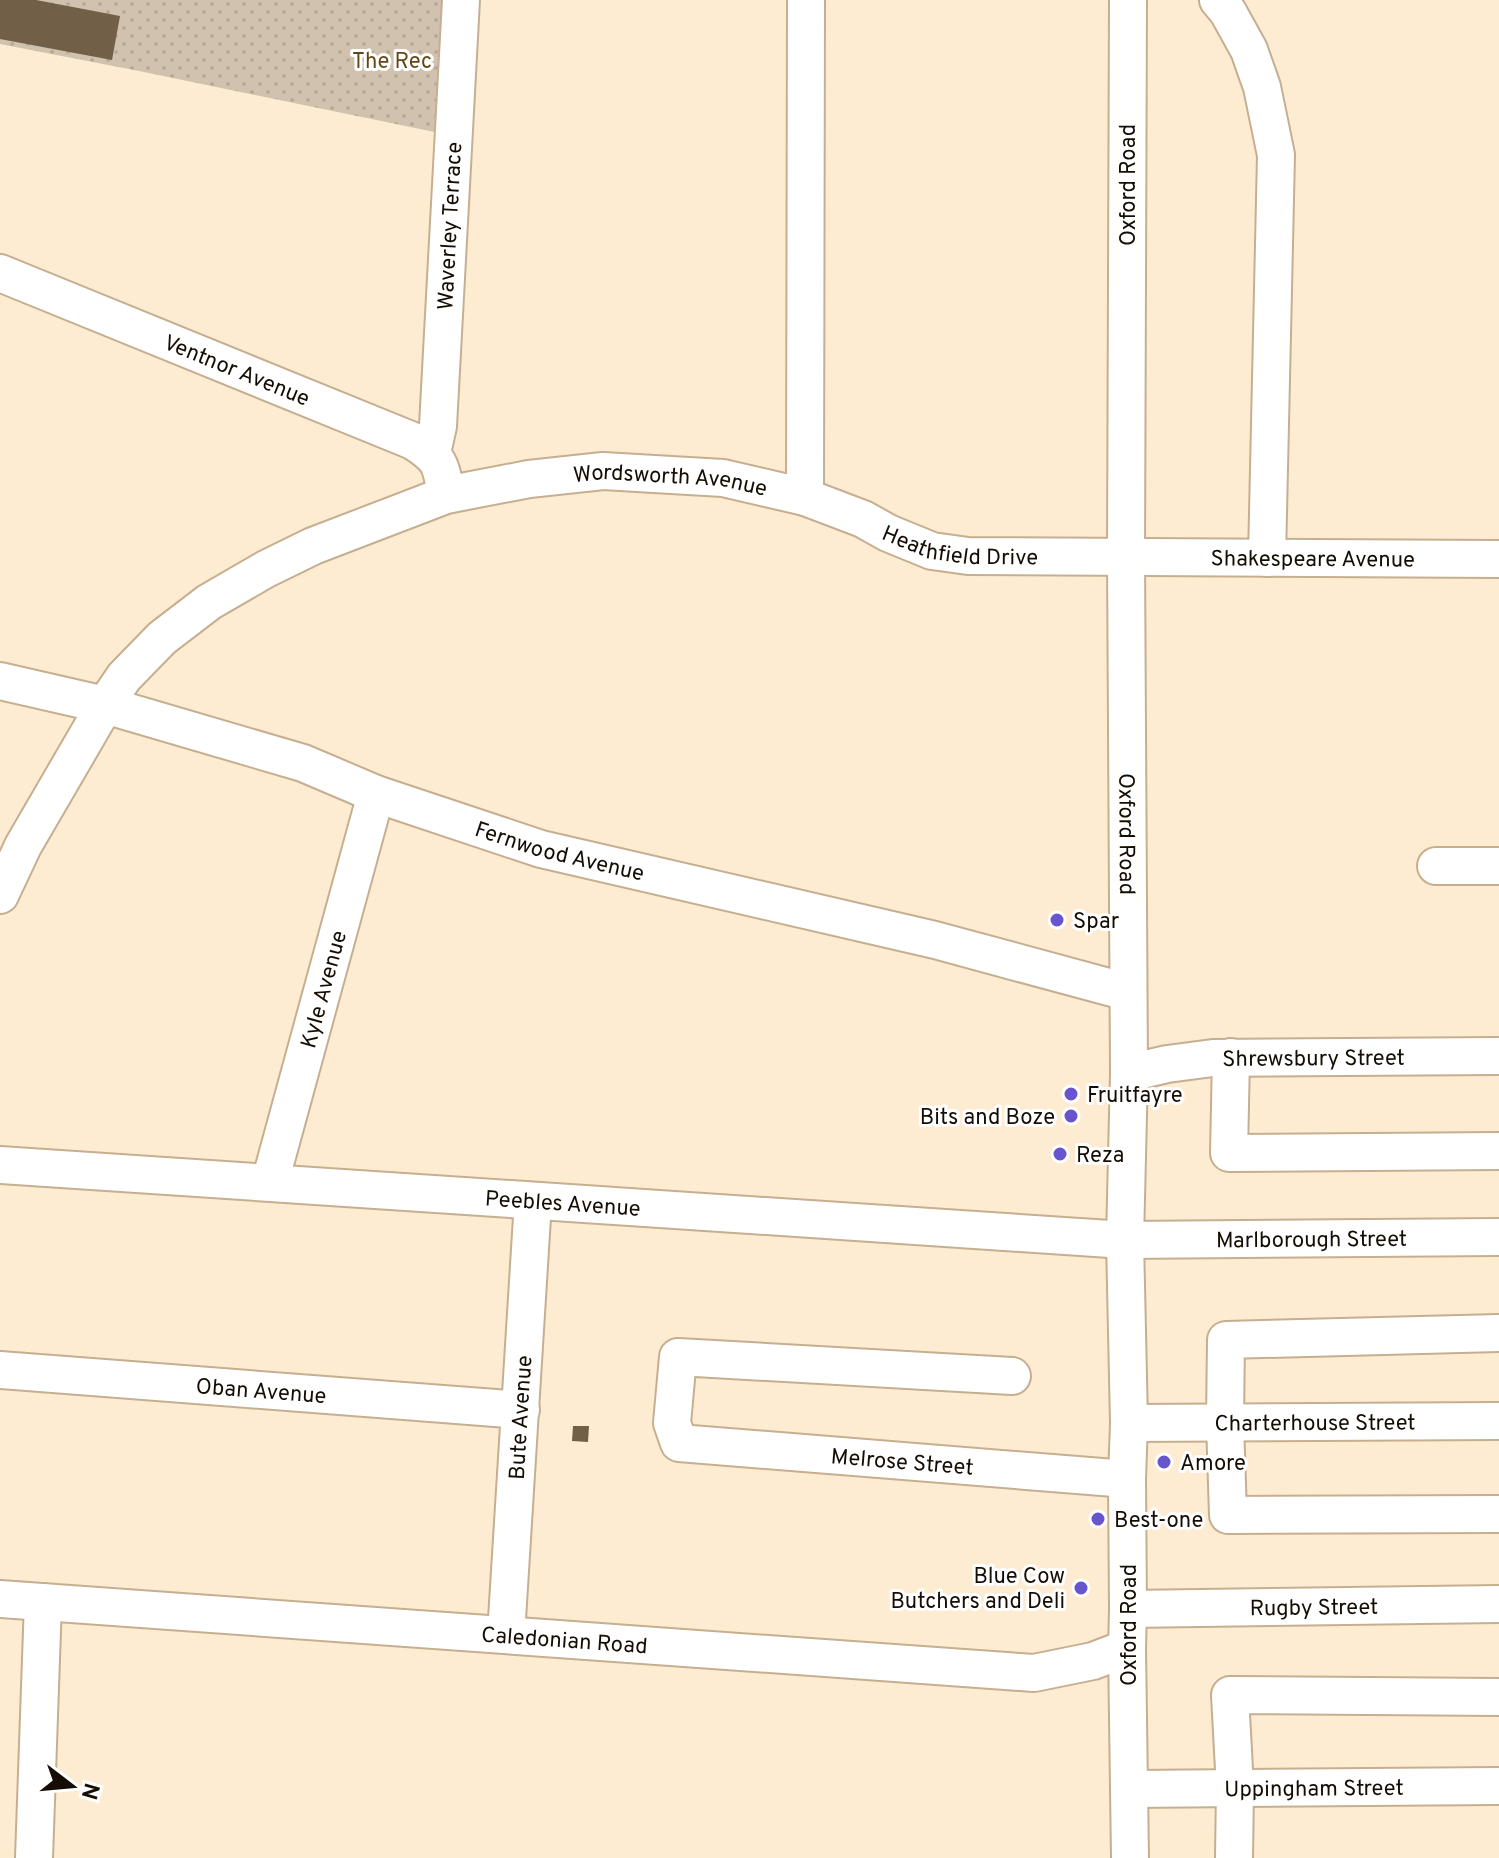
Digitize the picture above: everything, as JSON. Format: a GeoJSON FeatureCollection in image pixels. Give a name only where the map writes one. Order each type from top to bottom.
{"type":"FeatureCollection","features":[{"type":"Feature","properties":{"kind":"street","name":"Waverley Terrace"},"geometry":{"type":"LineString","coordinates":[[432,453],[438,426],[461,0]]}},
{"type":"Feature","properties":{"kind":"street"},"geometry":{"type":"LineString","coordinates":[[805,497],[806,0]]}},
{"type":"Feature","properties":{"kind":"street","name":"Oxford Road"},"geometry":{"type":"LineString","coordinates":[[1128,0],[1126,556],[1129,1073],[1125,1240],[1129,1423],[1127,1648],[1130,1858]]}},
{"type":"Feature","properties":{"kind":"street"},"geometry":{"type":"LineString","coordinates":[[1218,0],[1249,50],[1262,87],[1276,155],[1267,558]]}},
{"type":"Feature","properties":{"kind":"street","name":"Ventnor Avenue"},"geometry":{"type":"LineString","coordinates":[[0,273],[413,441],[432,453]]}},
{"type":"Feature","properties":{"kind":"street"},"geometry":{"type":"LineString","coordinates":[[432,453],[443,473],[446,495]]}},
{"type":"Feature","properties":{"kind":"street","name":"Wordsworth Avenue"},"geometry":{"type":"LineString","coordinates":[[105,705],[124,677],[162,638],[209,602],[313,546],[446,495],[529,479],[603,471],[723,478],[805,497]]}},
{"type":"Feature","properties":{"kind":"street","name":"Heathfield Drive"},"geometry":{"type":"LineString","coordinates":[[805,497],[863,519],[932,551],[1006,558],[1126,556]]}},
{"type":"Feature","properties":{"kind":"street","name":"Shakespeare Avenue"},"geometry":{"type":"LineString","coordinates":[[1126,556],[1499,559]]}},
{"type":"Feature","properties":{"kind":"street","name":"Fernwood Avenue"},"geometry":{"type":"LineString","coordinates":[[0,681],[105,705],[303,763],[376,794],[541,849],[935,940],[1127,992]]}},
{"type":"Feature","properties":{"kind":"street"},"geometry":{"type":"LineString","coordinates":[[0,895],[23,846],[105,705]]}},
{"type":"Feature","properties":{"kind":"street","name":"Kyle Avenue"},"geometry":{"type":"LineString","coordinates":[[270,1182],[376,794]]}},
{"type":"Feature","properties":{"kind":"street"},"geometry":{"type":"LineString","coordinates":[[1436,866],[1499,866]]}},
{"type":"Feature","properties":{"kind":"street","name":"Shrewsbury Street"},"geometry":{"type":"LineString","coordinates":[[1129,1073],[1167,1064],[1231,1057],[1499,1056]]}},
{"type":"Feature","properties":{"kind":"street"},"geometry":{"type":"LineString","coordinates":[[1231,1057],[1229,1153],[1499,1151]]}},
{"type":"Feature","properties":{"kind":"street","name":"Peebles Avenue"},"geometry":{"type":"LineString","coordinates":[[0,1165],[1125,1240]]}},
{"type":"Feature","properties":{"kind":"street","name":"Bute Avenue"},"geometry":{"type":"LineString","coordinates":[[506,1635],[533,1201]]}},
{"type":"Feature","properties":{"kind":"street","name":"Marlborough Street"},"geometry":{"type":"LineString","coordinates":[[1125,1240],[1499,1237]]}},
{"type":"Feature","properties":{"kind":"street"},"geometry":{"type":"LineString","coordinates":[[1499,1333],[1226,1340],[1225,1422],[1228,1515],[1499,1514]]}},
{"type":"Feature","properties":{"kind":"street","name":"Melrose Street"},"geometry":{"type":"LineString","coordinates":[[1012,1376],[678,1357],[672,1423],[679,1443],[1127,1479]]}},
{"type":"Feature","properties":{"kind":"street","name":"Oban Avenue"},"geometry":{"type":"LineString","coordinates":[[0,1370],[521,1410]]}},
{"type":"Feature","properties":{"kind":"street","name":"Charterhouse Street"},"geometry":{"type":"LineString","coordinates":[[1129,1423],[1499,1421]]}},
{"type":"Feature","properties":{"kind":"street","name":"Caledonian Road"},"geometry":{"type":"LineString","coordinates":[[0,1599],[1034,1673],[1093,1661],[1127,1648]]}},
{"type":"Feature","properties":{"kind":"street"},"geometry":{"type":"LineString","coordinates":[[34,1858],[43,1602]]}},
{"type":"Feature","properties":{"kind":"street","name":"Rugby Street"},"geometry":{"type":"LineString","coordinates":[[1128,1609],[1499,1604]]}},
{"type":"Feature","properties":{"kind":"street"},"geometry":{"type":"LineString","coordinates":[[1234,1858],[1235,1788],[1230,1695],[1499,1697]]}},
{"type":"Feature","properties":{"kind":"street","name":"Uppingham Street"},"geometry":{"type":"LineString","coordinates":[[1130,1789],[1499,1786]]}},
{"type":"Feature","properties":{"kind":"green space","name":"The Rec"},"geometry":{"type":"Polygon","coordinates":[[[0,0],[456,0],[449,135],[0,44],[0,0]]]}},
{"type":"Feature","properties":{"kind":"building"},"geometry":{"type":"Polygon","coordinates":[[[0,0],[36,0],[120,16],[112,60],[0,39],[0,0]]]}},
{"type":"Feature","properties":{"kind":"building"},"geometry":{"type":"Polygon","coordinates":[[[573,1426],[589,1426],[588,1442],[572,1441],[573,1426]]]}},
{"type":"Feature","properties":{"kind":"place","name":"Spar"},"geometry":{"type":"Point","coordinates":[1057,920]}},
{"type":"Feature","properties":{"kind":"place","name":"Fruitfayre"},"geometry":{"type":"Point","coordinates":[1071,1094]}},
{"type":"Feature","properties":{"kind":"place","name":"Bits and Boze"},"geometry":{"type":"Point","coordinates":[1071,1116]}},
{"type":"Feature","properties":{"kind":"place","name":"Reza"},"geometry":{"type":"Point","coordinates":[1060,1154]}},
{"type":"Feature","properties":{"kind":"place","name":"Amore"},"geometry":{"type":"Point","coordinates":[1164,1462]}},
{"type":"Feature","properties":{"kind":"place","name":"Best-one"},"geometry":{"type":"Point","coordinates":[1098,1519]}},
{"type":"Feature","properties":{"kind":"place","name":"Blue Cow Butchers and Deli"},"geometry":{"type":"Point","coordinates":[1081,1588]}}]}
